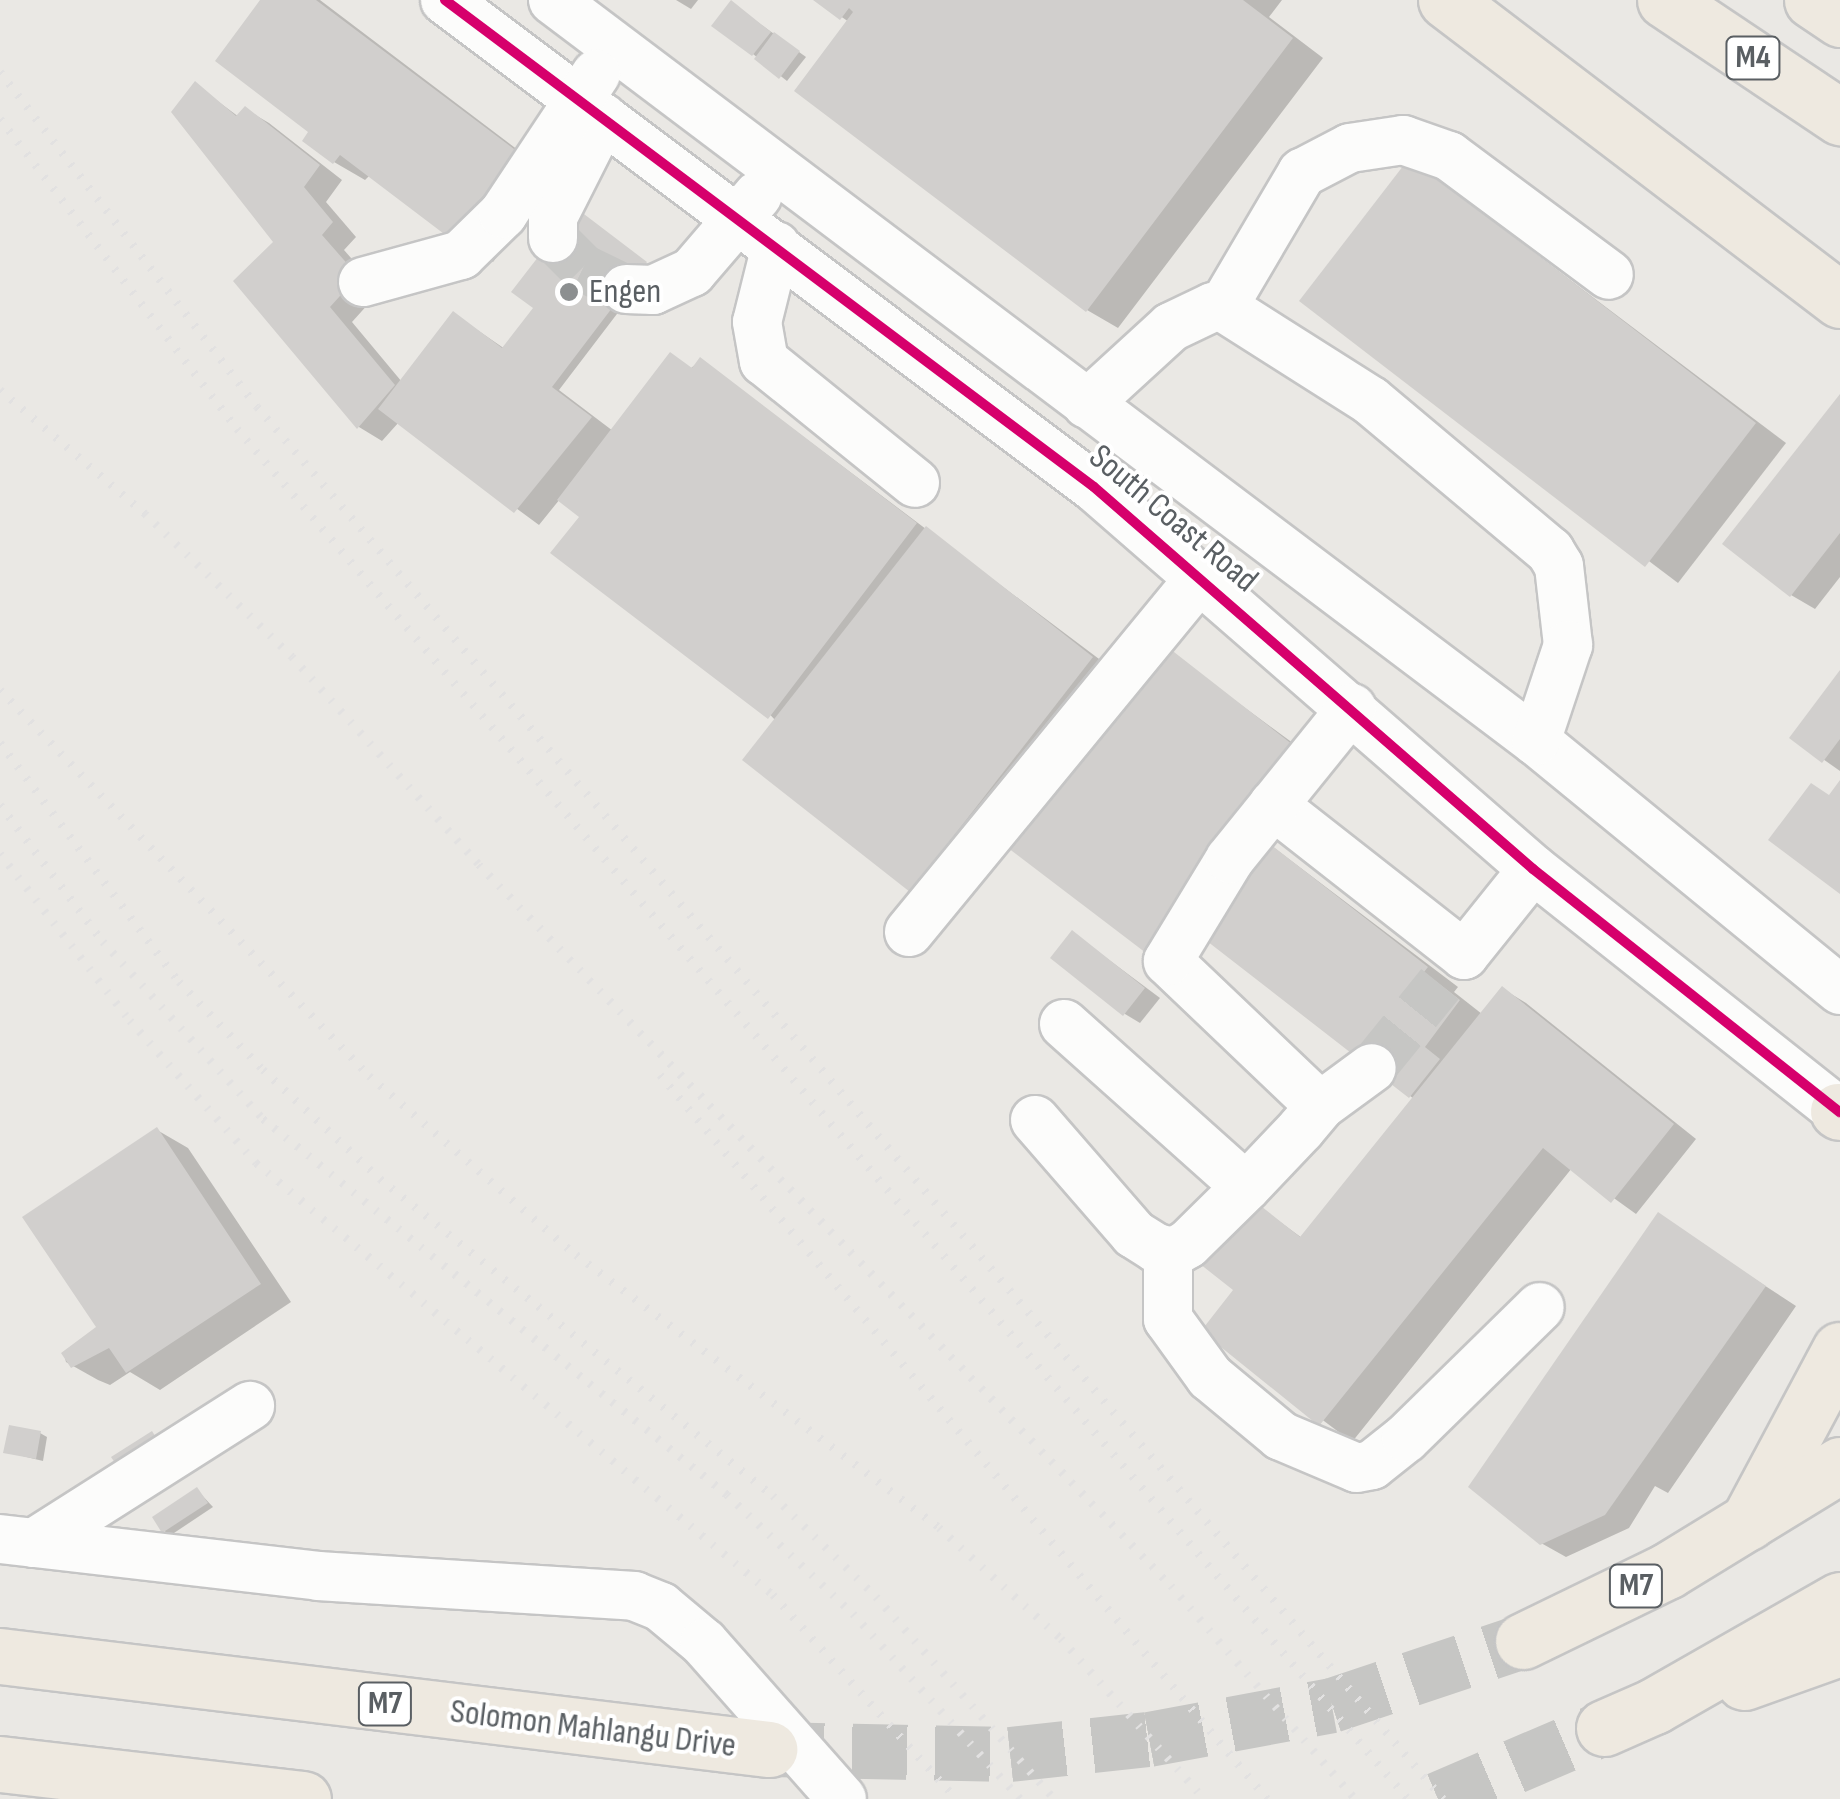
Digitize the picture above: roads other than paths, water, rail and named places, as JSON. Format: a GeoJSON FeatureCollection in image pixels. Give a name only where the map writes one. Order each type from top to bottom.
{"type":"FeatureCollection","features":[{"type":"Feature","properties":{"kind":"highway"},"geometry":{"type":"LineString","coordinates":[[1446,0],[1840,300]]}},
{"type":"Feature","properties":{"kind":"highway","name":"M4"},"geometry":{"type":"LineString","coordinates":[[1666,0],[1840,117]]}},
{"type":"Feature","properties":{"kind":"highway","name":"M4"},"geometry":{"type":"LineString","coordinates":[[1812,0],[1840,19]]}},
{"type":"Feature","properties":{"kind":"highway"},"geometry":{"type":"LineString","coordinates":[[1746,1524],[1840,1350]]}},
{"type":"Feature","properties":{"kind":"highway","name":"M7"},"geometry":{"type":"LineString","coordinates":[[1523,1641],[1746,1524],[1840,1465]]}},
{"type":"Feature","properties":{"kind":"highway"},"geometry":{"type":"LineString","coordinates":[[1604,1728],[1654,1706],[1840,1600]]}},
{"type":"Feature","properties":{"kind":"highway"},"geometry":{"type":"LineString","coordinates":[[1654,1706],[1804,1665],[1840,1648]]}},
{"type":"Feature","properties":{"kind":"highway","name":"Solomon Mahlangu Drive"},"geometry":{"type":"LineString","coordinates":[[0,1656],[770,1749]]}},
{"type":"Feature","properties":{"kind":"highway"},"geometry":{"type":"LineString","coordinates":[[0,1764],[302,1799]]}},
{"type":"Feature","properties":{"kind":"street","name":"South Coast Road"},"geometry":{"type":"LineString","coordinates":[[445,0],[1094,487],[1298,660],[1532,870],[1839,1112]]}},
{"type":"Feature","properties":{"kind":"street","name":"South Coast Road"},"geometry":{"type":"LineString","coordinates":[[553,0],[1536,741],[1840,990]]}},
{"type":"Feature","properties":{"kind":"street"},"geometry":{"type":"LineString","coordinates":[[552,238],[552,217],[616,47]]}},
{"type":"Feature","properties":{"kind":"street"},"geometry":{"type":"LineString","coordinates":[[364,282],[461,255],[502,214],[590,108]]}},
{"type":"Feature","properties":{"kind":"street"},"geometry":{"type":"LineString","coordinates":[[1223,307],[1302,173],[1334,153],[1403,140],[1448,156],[1610,275]]}},
{"type":"Feature","properties":{"kind":"street"},"geometry":{"type":"LineString","coordinates":[[778,169],[758,232],[756,322],[764,361],[915,484]]}},
{"type":"Feature","properties":{"kind":"street"},"geometry":{"type":"LineString","coordinates":[[626,289],[653,290],[692,272],[758,232]]}},
{"type":"Feature","properties":{"kind":"street"},"geometry":{"type":"LineString","coordinates":[[1086,404],[1171,326],[1202,309],[1223,307],[1371,402],[1550,551],[1565,582],[1568,645],[1536,741]]}},
{"type":"Feature","properties":{"kind":"street"},"geometry":{"type":"LineString","coordinates":[[1094,487],[1131,439]]}},
{"type":"Feature","properties":{"kind":"street"},"geometry":{"type":"LineString","coordinates":[[909,932],[1201,576]]}},
{"type":"Feature","properties":{"kind":"street"},"geometry":{"type":"LineString","coordinates":[[1298,660],[1349,602]]}},
{"type":"Feature","properties":{"kind":"street"},"geometry":{"type":"LineString","coordinates":[[1320,1106],[1168,961],[1187,920],[1352,708]]}},
{"type":"Feature","properties":{"kind":"street"},"geometry":{"type":"LineString","coordinates":[[1273,805],[1452,969],[1532,870]]}},
{"type":"Feature","properties":{"kind":"street"},"geometry":{"type":"LineString","coordinates":[[1064,1024],[1246,1187]]}},
{"type":"Feature","properties":{"kind":"street"},"geometry":{"type":"LineString","coordinates":[[1035,1120],[1134,1234],[1168,1251],[1188,1244],[1320,1106],[1372,1068]]}},
{"type":"Feature","properties":{"kind":"street"},"geometry":{"type":"LineString","coordinates":[[1168,1251],[1168,1319],[1210,1378],[1280,1436],[1356,1468],[1372,1465],[1406,1438],[1540,1307]]}},
{"type":"Feature","properties":{"kind":"street"},"geometry":{"type":"LineString","coordinates":[[17,1541],[250,1406]]}},
{"type":"Feature","properties":{"kind":"street"},"geometry":{"type":"LineString","coordinates":[[17,1541],[318,1576],[634,1596],[661,1606],[704,1643],[842,1799]]}},
{"type":"Feature","properties":{"kind":"tunnel"},"geometry":{"type":"LineString","coordinates":[[553,238],[583,268],[626,289]]}},
{"type":"Feature","properties":{"kind":"tunnel"},"geometry":{"type":"LineString","coordinates":[[1372,1068],[1440,984]]}},
{"type":"Feature","properties":{"kind":"tunnel"},"geometry":{"type":"LineString","coordinates":[[769,1749],[1010,1754],[1149,1739],[1332,1705],[1523,1641]]}},
{"type":"Feature","properties":{"kind":"tunnel"},"geometry":{"type":"LineString","coordinates":[[1438,1799],[1604,1728]]}},
{"type":"Feature","properties":{"kind":"railway"},"geometry":{"type":"LineString","coordinates":[[0,72],[257,407],[1443,1799]]}},
{"type":"Feature","properties":{"kind":"railway"},"geometry":{"type":"LineString","coordinates":[[0,119],[237,429],[1408,1799]]}},
{"type":"Feature","properties":{"kind":"railway"},"geometry":{"type":"LineString","coordinates":[[0,390],[145,514],[292,657],[479,865],[1171,1586],[1355,1799]]}},
{"type":"Feature","properties":{"kind":"railway"},"geometry":{"type":"LineString","coordinates":[[0,690],[369,1076],[576,1255],[939,1528],[1061,1639],[1204,1799]]}},
{"type":"Feature","properties":{"kind":"railway"},"geometry":{"type":"LineString","coordinates":[[0,743],[179,982],[263,1070],[380,1179],[773,1496],[876,1597],[1054,1799]]}},
{"type":"Feature","properties":{"kind":"railway"},"geometry":{"type":"LineString","coordinates":[[0,805],[103,942],[263,1119],[727,1495],[853,1614],[1020,1799]]}},
{"type":"Feature","properties":{"kind":"railway"},"geometry":{"type":"LineString","coordinates":[[0,854],[130,1021],[256,1163],[773,1595],[956,1799]]}},
{"type":"Feature","properties":{"kind":"railway"},"geometry":{"type":"LineString","coordinates":[[660,1075],[1267,1799]]}},
{"type":"Feature","properties":{"kind":"place","name":"Engen"},"geometry":{"type":"Point","coordinates":[569,292]}}]}
